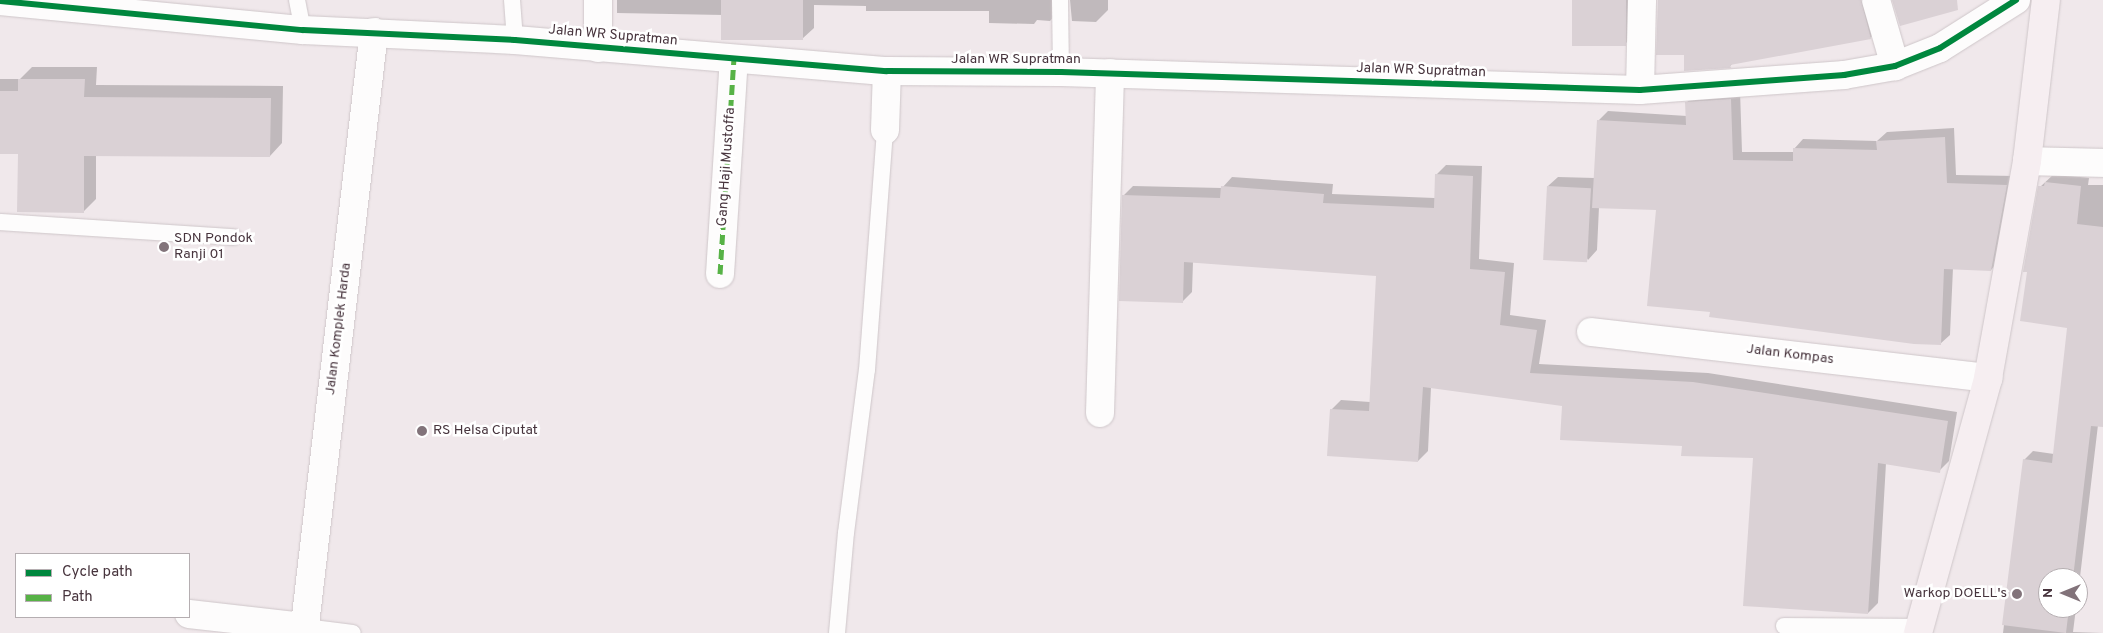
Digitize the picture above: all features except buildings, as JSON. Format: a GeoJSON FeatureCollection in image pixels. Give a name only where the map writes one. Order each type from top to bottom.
{"type":"FeatureCollection","features":[{"type":"Feature","properties":{"kind":"main road"},"geometry":{"type":"LineString","coordinates":[[1918,630],[1988,378],[2028,161],[2046,0]]}},
{"type":"Feature","properties":{"kind":"street"},"geometry":{"type":"LineString","coordinates":[[598,0],[598,48]]}},
{"type":"Feature","properties":{"kind":"street"},"geometry":{"type":"LineString","coordinates":[[1640,90],[1642,0]]}},
{"type":"Feature","properties":{"kind":"street"},"geometry":{"type":"LineString","coordinates":[[1876,0],[1895,66]]}},
{"type":"Feature","properties":{"kind":"street","name":"Jalan WR Supratman"},"geometry":{"type":"LineString","coordinates":[[0,1],[302,30],[515,40],[734,60],[886,71],[1110,73],[1640,90],[1810,78],[1895,66],[1940,48],[2016,0]]}},
{"type":"Feature","properties":{"kind":"street","name":"Jalan Komplek Harda"},"geometry":{"type":"LineString","coordinates":[[305,630],[374,32]]}},
{"type":"Feature","properties":{"kind":"street","name":"Gang Haji Mustoffa"},"geometry":{"type":"LineString","coordinates":[[720,274],[734,60]]}},
{"type":"Feature","properties":{"kind":"street"},"geometry":{"type":"LineString","coordinates":[[885,130],[886,71]]}},
{"type":"Feature","properties":{"kind":"street"},"geometry":{"type":"LineString","coordinates":[[1100,413],[1110,73]]}},
{"type":"Feature","properties":{"kind":"street"},"geometry":{"type":"LineString","coordinates":[[2028,161],[2103,163]]}},
{"type":"Feature","properties":{"kind":"street","name":"Jalan Kompas"},"geometry":{"type":"LineString","coordinates":[[1592,332],[1988,378]]}},
{"type":"Feature","properties":{"kind":"street"},"geometry":{"type":"LineString","coordinates":[[190,614],[305,630]]}},
{"type":"Feature","properties":{"kind":"lane"},"geometry":{"type":"LineString","coordinates":[[298,0],[302,30]]}},
{"type":"Feature","properties":{"kind":"lane"},"geometry":{"type":"LineString","coordinates":[[512,0],[515,40]]}},
{"type":"Feature","properties":{"kind":"lane"},"geometry":{"type":"LineString","coordinates":[[1060,0],[1061,72]]}},
{"type":"Feature","properties":{"kind":"lane"},"geometry":{"type":"LineString","coordinates":[[837,633],[846,533],[867,370],[885,130]]}},
{"type":"Feature","properties":{"kind":"lane"},"geometry":{"type":"LineString","coordinates":[[0,222],[234,237]]}},
{"type":"Feature","properties":{"kind":"lane"},"geometry":{"type":"LineString","coordinates":[[1784,626],[1918,630]]}},
{"type":"Feature","properties":{"kind":"lane"},"geometry":{"type":"LineString","coordinates":[[305,630],[354,633]]}},
{"type":"Feature","properties":{"kind":"marked path"},"geometry":{"type":"LineString","coordinates":[[720,274],[734,59]]}},
{"type":"Feature","properties":{"kind":"cycle path"},"geometry":{"type":"LineString","coordinates":[[0,1],[303,30],[515,40],[887,71],[1061,72],[1640,90],[1844,75],[1895,66],[1940,48],[2016,0]]}},
{"type":"Feature","properties":{"kind":"place","name":"SDN Pondok Ranji 01"},"geometry":{"type":"Point","coordinates":[164,247]}},
{"type":"Feature","properties":{"kind":"place","name":"RS Helsa Ciputat"},"geometry":{"type":"Point","coordinates":[422,431]}},
{"type":"Feature","properties":{"kind":"place","name":"Warkop DOELL's"},"geometry":{"type":"Point","coordinates":[2017,594]}}]}
